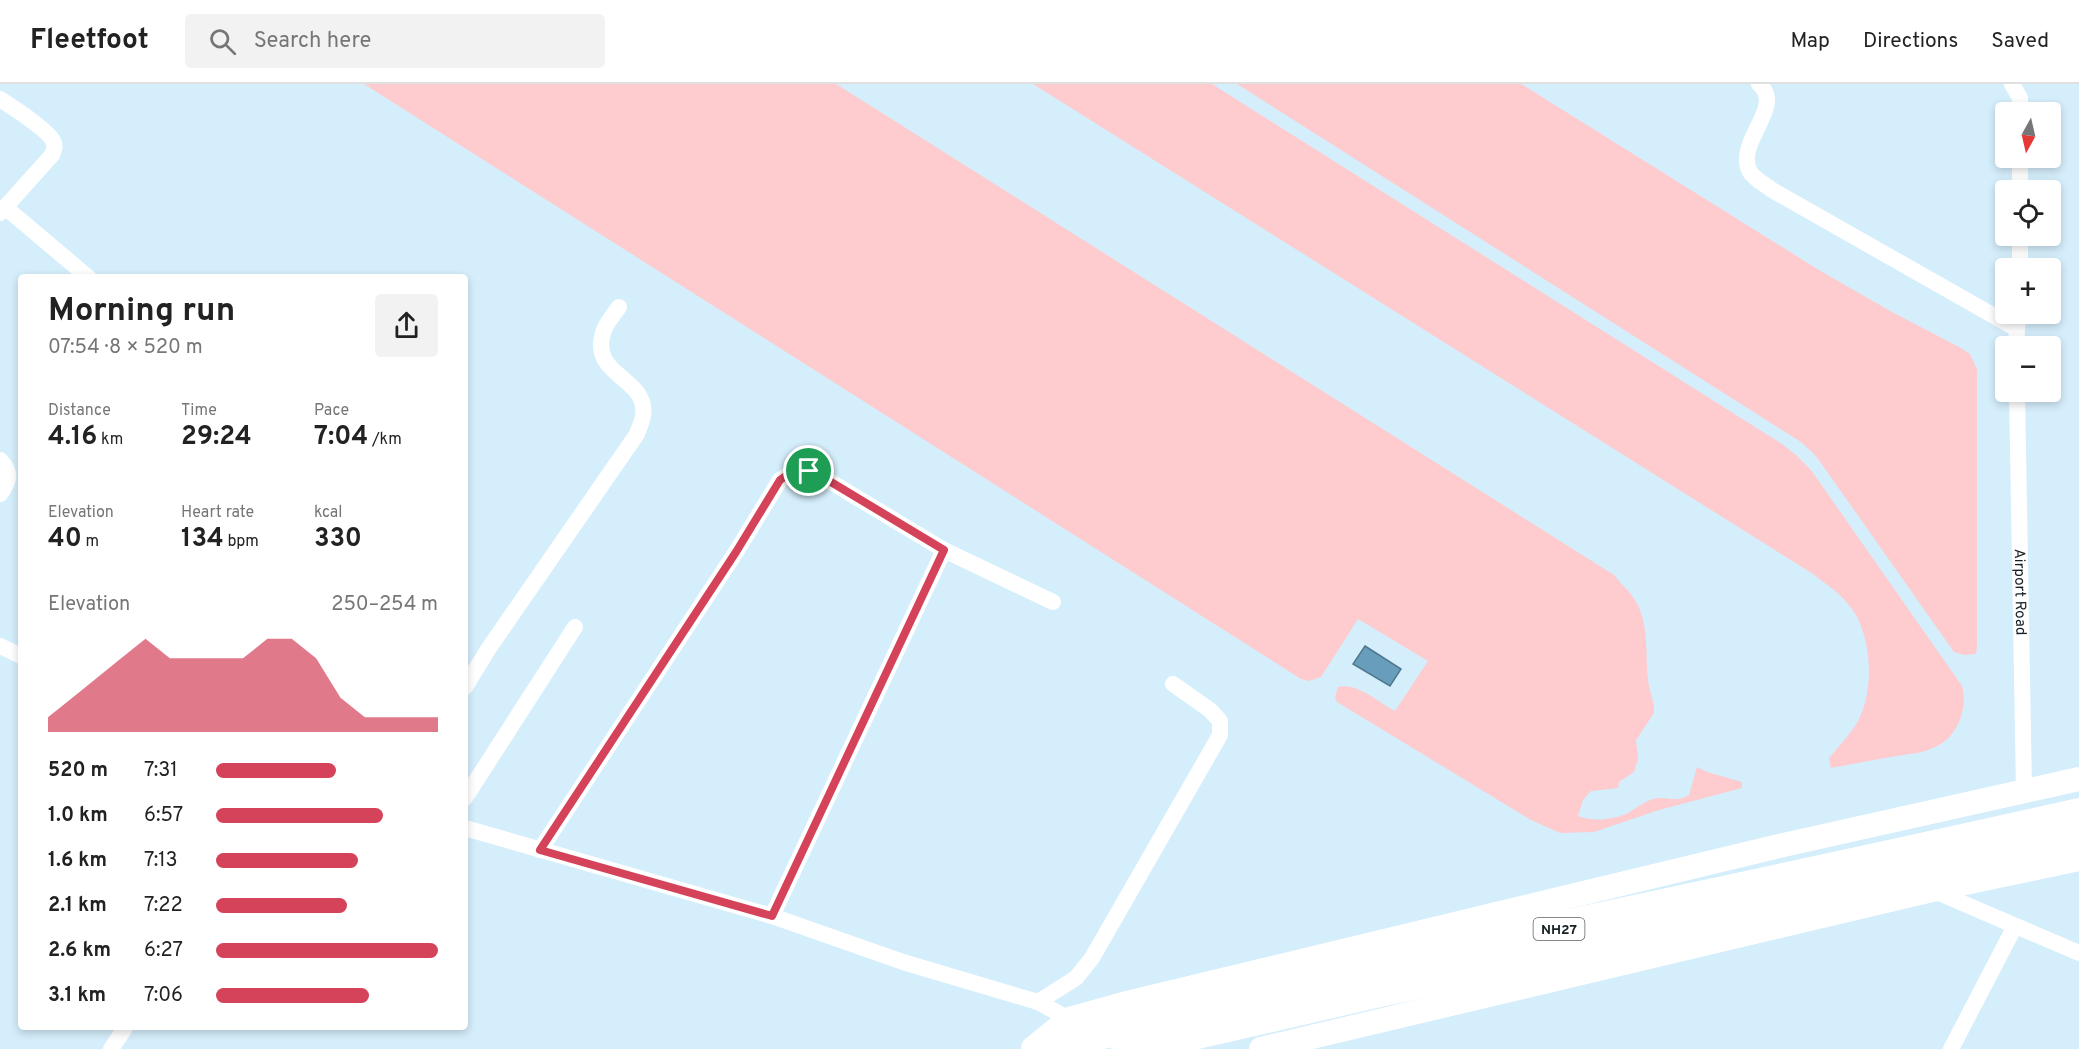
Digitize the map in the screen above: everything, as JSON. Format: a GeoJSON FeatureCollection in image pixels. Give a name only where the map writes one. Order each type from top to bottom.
{"type":"FeatureCollection","features":[{"type":"Feature","properties":{"kind":"highway","name":"NH27"},"geometry":{"type":"LineString","coordinates":[[1040,1049],[1190,1010],[2079,814]]}},
{"type":"Feature","properties":{"kind":"highway","name":"NH27"},"geometry":{"type":"LineString","coordinates":[[1127,1049],[1380,991],[1644,937],[2079,837]]}},
{"type":"Feature","properties":{"kind":"street"},"geometry":{"type":"LineString","coordinates":[[1759,84],[1767,93],[1768,101],[1749,144],[1747,159],[1751,173],[1772,190],[1995,309]]}},
{"type":"Feature","properties":{"kind":"street"},"geometry":{"type":"LineString","coordinates":[[2013,84],[2020,102]]}},
{"type":"Feature","properties":{"kind":"street"},"geometry":{"type":"LineString","coordinates":[[0,99],[45,132],[52,138],[55,146],[52,155],[3,210],[84,274]]}},
{"type":"Feature","properties":{"kind":"street"},"geometry":{"type":"LineString","coordinates":[[468,682],[637,434],[643,415],[642,399],[634,386],[613,372],[602,356],[601,342],[605,328],[620,307]]}},
{"type":"Feature","properties":{"kind":"street","name":"Airport Road"},"geometry":{"type":"LineString","coordinates":[[2017,402],[2024,791]]}},
{"type":"Feature","properties":{"kind":"street"},"geometry":{"type":"LineString","coordinates":[[0,460],[9,470],[9,477],[0,494]]}},
{"type":"Feature","properties":{"kind":"street"},"geometry":{"type":"LineString","coordinates":[[540,850],[736,552],[780,480],[796,469],[809,471],[826,479],[944,550],[1053,602]]}},
{"type":"Feature","properties":{"kind":"street"},"geometry":{"type":"LineString","coordinates":[[772,916],[944,550]]}},
{"type":"Feature","properties":{"kind":"street"},"geometry":{"type":"LineString","coordinates":[[468,793],[575,627]]}},
{"type":"Feature","properties":{"kind":"street"},"geometry":{"type":"LineString","coordinates":[[0,646],[18,655]]}},
{"type":"Feature","properties":{"kind":"street"},"geometry":{"type":"LineString","coordinates":[[1038,1002],[1076,978],[1092,958],[1220,735],[1220,721],[1210,710],[1173,684]]}},
{"type":"Feature","properties":{"kind":"street"},"geometry":{"type":"LineString","coordinates":[[1031,1049],[1069,1019],[1123,1004],[1352,947],[1763,850],[2079,779]]}},
{"type":"Feature","properties":{"kind":"street"},"geometry":{"type":"LineString","coordinates":[[468,829],[772,916],[903,962],[1038,1002],[1069,1019]]}},
{"type":"Feature","properties":{"kind":"street"},"geometry":{"type":"LineString","coordinates":[[1261,1049],[1932,890],[2079,859]]}},
{"type":"Feature","properties":{"kind":"street"},"geometry":{"type":"LineString","coordinates":[[1932,890],[2079,953]]}},
{"type":"Feature","properties":{"kind":"street"},"geometry":{"type":"LineString","coordinates":[[1951,1049],[2015,926]]}},
{"type":"Feature","properties":{"kind":"street"},"geometry":{"type":"LineString","coordinates":[[111,1049],[124,1030]]}},
{"type":"Feature","properties":{"kind":"shaded area"},"geometry":{"type":"Polygon","coordinates":[[[364,84],[836,84],[1614,575],[1633,597],[1642,616],[1646,637],[1648,680],[1654,713],[1636,740],[1638,759],[1634,772],[1619,782],[1618,788],[1591,791],[1583,800],[1578,816],[1596,820],[1609,819],[1628,813],[1653,799],[1684,798],[1689,795],[1697,767],[1742,782],[1742,788],[1659,810],[1594,832],[1560,833],[1531,820],[1337,702],[1335,697],[1338,687],[1353,687],[1395,711],[1428,661],[1358,619],[1321,677],[1309,681],[1301,679],[364,84]]]}},
{"type":"Feature","properties":{"kind":"shaded area"},"geometry":{"type":"Polygon","coordinates":[[[1033,84],[1212,84],[1782,444],[1811,470],[1962,686],[1964,703],[1956,728],[1944,741],[1928,750],[1831,768],[1829,758],[1855,726],[1862,713],[1869,681],[1867,646],[1863,630],[1856,616],[1836,592],[1813,574],[1033,84]]]}},
{"type":"Feature","properties":{"kind":"shaded area"},"geometry":{"type":"Polygon","coordinates":[[[1237,84],[1521,84],[1819,270],[1970,354],[1977,369],[1976,654],[1964,655],[1954,652],[1816,456],[1801,442],[1237,84]]]}},
{"type":"Feature","properties":{"kind":"water"},"geometry":{"type":"Polygon","coordinates":[[[1365,646],[1401,669],[1390,686],[1353,664],[1365,646]]]}},
{"type":"Feature","properties":{"kind":"route"},"geometry":{"type":"LineString","coordinates":[[796,469],[809,471],[944,550],[772,916],[540,850],[736,552],[780,480],[796,469]]}}]}
